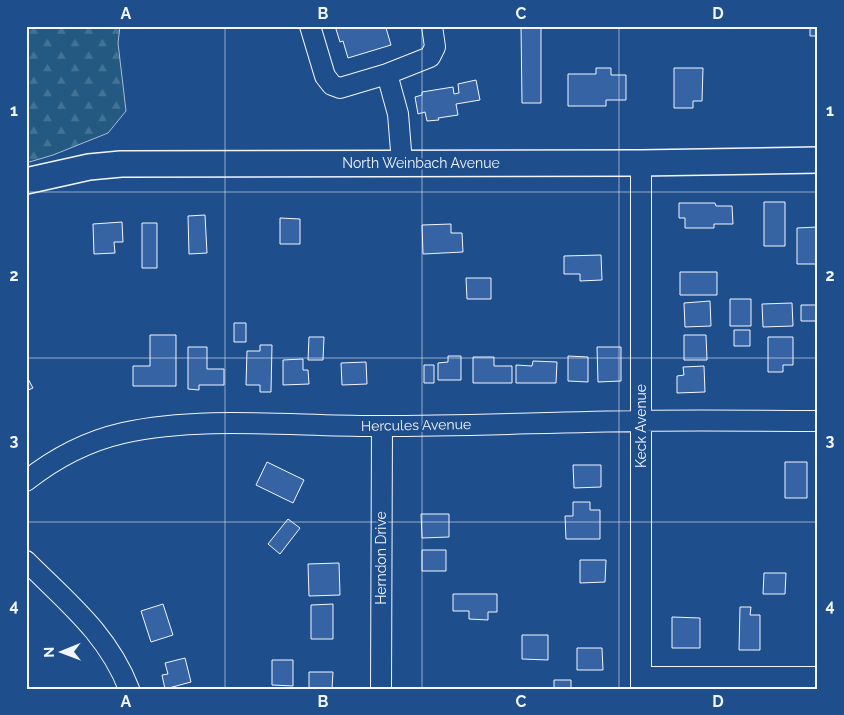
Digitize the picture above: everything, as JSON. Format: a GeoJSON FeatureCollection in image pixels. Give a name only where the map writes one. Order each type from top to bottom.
{"type":"FeatureCollection","features":[{"type":"Feature","properties":{"kind":"main road","name":"North Weinbach Avenue"},"geometry":{"type":"LineString","coordinates":[[26,181],[89,166],[121,164],[641,163],[818,160]]}},
{"type":"Feature","properties":{"kind":"street"},"geometry":{"type":"LineString","coordinates":[[310,26],[324,76],[332,85],[340,88],[387,74],[430,57],[435,48],[432,26]]}},
{"type":"Feature","properties":{"kind":"street"},"geometry":{"type":"LineString","coordinates":[[387,74],[398,114],[402,163]]}},
{"type":"Feature","properties":{"kind":"street","name":"Keck Avenue"},"geometry":{"type":"LineString","coordinates":[[640,683],[641,163]]}},
{"type":"Feature","properties":{"kind":"street","name":"Hercules Avenue"},"geometry":{"type":"LineString","coordinates":[[26,481],[59,458],[90,443],[124,433],[160,427],[205,424],[382,426],[641,421],[818,421]]}},
{"type":"Feature","properties":{"kind":"street","name":"Herndon Drive"},"geometry":{"type":"LineString","coordinates":[[381,689],[382,426]]}},
{"type":"Feature","properties":{"kind":"street"},"geometry":{"type":"LineString","coordinates":[[26,561],[92,626],[114,656],[129,689]]}},
{"type":"Feature","properties":{"kind":"street"},"geometry":{"type":"LineString","coordinates":[[640,683],[818,677]]}},
{"type":"Feature","properties":{"kind":"green space"},"geometry":{"type":"Polygon","coordinates":[[[26,26],[120,26],[118,43],[126,111],[108,133],[53,155],[26,163],[26,26]]]}},
{"type":"Feature","properties":{"kind":"building"},"geometry":{"type":"Polygon","coordinates":[[[335,26],[391,26],[386,28],[391,45],[348,58],[343,41],[340,42],[335,26]]]}},
{"type":"Feature","properties":{"kind":"building"},"geometry":{"type":"Polygon","coordinates":[[[521,26],[541,26],[541,103],[522,103],[521,26]]]}},
{"type":"Feature","properties":{"kind":"building"},"geometry":{"type":"Polygon","coordinates":[[[810,26],[818,26],[818,36],[810,36],[810,26]]]}},
{"type":"Feature","properties":{"kind":"building"},"geometry":{"type":"Polygon","coordinates":[[[596,68],[611,68],[611,75],[626,75],[626,100],[606,100],[606,106],[568,106],[568,74],[596,74],[596,68]]]}},
{"type":"Feature","properties":{"kind":"building"},"geometry":{"type":"Polygon","coordinates":[[[674,68],[703,68],[702,101],[693,101],[693,108],[674,108],[674,68]]]}},
{"type":"Feature","properties":{"kind":"building"},"geometry":{"type":"Polygon","coordinates":[[[476,80],[480,100],[456,104],[458,115],[427,121],[425,112],[418,114],[415,97],[422,95],[422,92],[453,87],[454,94],[459,93],[458,84],[476,80]]]}},
{"type":"Feature","properties":{"kind":"building"},"geometry":{"type":"Polygon","coordinates":[[[764,202],[785,202],[785,246],[764,246],[764,202]]]}},
{"type":"Feature","properties":{"kind":"building"},"geometry":{"type":"Polygon","coordinates":[[[679,203],[715,203],[716,206],[732,206],[733,224],[714,224],[714,228],[685,228],[685,218],[679,218],[679,203]]]}},
{"type":"Feature","properties":{"kind":"building"},"geometry":{"type":"Polygon","coordinates":[[[205,215],[207,253],[189,254],[188,216],[205,215]]]}},
{"type":"Feature","properties":{"kind":"building"},"geometry":{"type":"Polygon","coordinates":[[[280,218],[300,219],[300,244],[280,244],[280,218]]]}},
{"type":"Feature","properties":{"kind":"building"},"geometry":{"type":"Polygon","coordinates":[[[122,222],[123,242],[114,242],[115,253],[94,254],[93,224],[122,222]]]}},
{"type":"Feature","properties":{"kind":"building"},"geometry":{"type":"Polygon","coordinates":[[[142,223],[157,223],[157,268],[142,268],[142,223]]]}},
{"type":"Feature","properties":{"kind":"building"},"geometry":{"type":"Polygon","coordinates":[[[451,224],[451,233],[462,233],[463,252],[423,254],[422,225],[451,224]]]}},
{"type":"Feature","properties":{"kind":"building"},"geometry":{"type":"Polygon","coordinates":[[[818,227],[818,264],[797,264],[797,228],[818,227]]]}},
{"type":"Feature","properties":{"kind":"building"},"geometry":{"type":"Polygon","coordinates":[[[601,255],[602,280],[580,281],[580,274],[564,274],[564,256],[601,255]]]}},
{"type":"Feature","properties":{"kind":"building"},"geometry":{"type":"Polygon","coordinates":[[[680,272],[717,272],[717,295],[680,295],[680,272]]]}},
{"type":"Feature","properties":{"kind":"building"},"geometry":{"type":"Polygon","coordinates":[[[466,278],[491,278],[491,299],[467,299],[466,278]]]}},
{"type":"Feature","properties":{"kind":"building"},"geometry":{"type":"Polygon","coordinates":[[[730,299],[751,299],[751,326],[730,326],[730,299]]]}},
{"type":"Feature","properties":{"kind":"building"},"geometry":{"type":"Polygon","coordinates":[[[710,301],[711,326],[685,327],[684,303],[710,301]]]}},
{"type":"Feature","properties":{"kind":"building"},"geometry":{"type":"Polygon","coordinates":[[[792,303],[793,326],[763,327],[762,304],[792,303]]]}},
{"type":"Feature","properties":{"kind":"building"},"geometry":{"type":"Polygon","coordinates":[[[801,305],[818,305],[818,321],[801,321],[801,305]]]}},
{"type":"Feature","properties":{"kind":"building"},"geometry":{"type":"Polygon","coordinates":[[[234,323],[246,323],[246,342],[234,342],[234,323]]]}},
{"type":"Feature","properties":{"kind":"building"},"geometry":{"type":"Polygon","coordinates":[[[734,330],[750,330],[750,346],[734,346],[734,330]]]}},
{"type":"Feature","properties":{"kind":"building"},"geometry":{"type":"Polygon","coordinates":[[[150,335],[176,335],[176,386],[133,386],[133,366],[150,366],[150,335]]]}},
{"type":"Feature","properties":{"kind":"building"},"geometry":{"type":"Polygon","coordinates":[[[684,335],[706,335],[707,360],[684,360],[684,335]]]}},
{"type":"Feature","properties":{"kind":"building"},"geometry":{"type":"Polygon","coordinates":[[[309,337],[324,337],[323,360],[308,360],[309,337]]]}},
{"type":"Feature","properties":{"kind":"building"},"geometry":{"type":"Polygon","coordinates":[[[768,337],[793,337],[793,365],[783,365],[783,372],[768,372],[768,337]]]}},
{"type":"Feature","properties":{"kind":"building"},"geometry":{"type":"Polygon","coordinates":[[[260,345],[272,345],[271,392],[260,392],[260,385],[246,385],[247,351],[260,351],[260,345]]]}},
{"type":"Feature","properties":{"kind":"building"},"geometry":{"type":"Polygon","coordinates":[[[188,347],[207,347],[207,369],[224,369],[224,385],[199,385],[199,390],[188,389],[188,347]]]}},
{"type":"Feature","properties":{"kind":"building"},"geometry":{"type":"Polygon","coordinates":[[[597,347],[621,347],[621,381],[598,382],[597,347]]]}},
{"type":"Feature","properties":{"kind":"building"},"geometry":{"type":"Polygon","coordinates":[[[448,356],[461,356],[461,380],[438,380],[438,363],[448,362],[448,356]]]}},
{"type":"Feature","properties":{"kind":"building"},"geometry":{"type":"Polygon","coordinates":[[[568,356],[588,357],[588,382],[568,381],[568,356]]]}},
{"type":"Feature","properties":{"kind":"building"},"geometry":{"type":"Polygon","coordinates":[[[473,357],[494,357],[494,366],[512,366],[512,383],[473,383],[473,357]]]}},
{"type":"Feature","properties":{"kind":"building"},"geometry":{"type":"Polygon","coordinates":[[[303,359],[303,370],[308,370],[309,384],[283,385],[283,360],[303,359]]]}},
{"type":"Feature","properties":{"kind":"building"},"geometry":{"type":"Polygon","coordinates":[[[533,361],[557,362],[556,383],[516,383],[516,365],[532,366],[533,361]]]}},
{"type":"Feature","properties":{"kind":"building"},"geometry":{"type":"Polygon","coordinates":[[[366,362],[367,384],[342,385],[341,363],[366,362]]]}},
{"type":"Feature","properties":{"kind":"building"},"geometry":{"type":"Polygon","coordinates":[[[424,365],[434,365],[434,383],[424,383],[424,365]]]}},
{"type":"Feature","properties":{"kind":"building"},"geometry":{"type":"Polygon","coordinates":[[[704,366],[705,392],[677,393],[677,376],[684,375],[683,367],[704,366]]]}},
{"type":"Feature","properties":{"kind":"building"},"geometry":{"type":"Polygon","coordinates":[[[26,375],[33,388],[26,391],[26,375]]]}},
{"type":"Feature","properties":{"kind":"building"},"geometry":{"type":"Polygon","coordinates":[[[267,462],[304,480],[293,503],[256,485],[267,462]]]}},
{"type":"Feature","properties":{"kind":"building"},"geometry":{"type":"Polygon","coordinates":[[[785,462],[807,462],[807,498],[785,498],[785,462]]]}},
{"type":"Feature","properties":{"kind":"building"},"geometry":{"type":"Polygon","coordinates":[[[573,465],[601,465],[601,487],[574,488],[573,465]]]}},
{"type":"Feature","properties":{"kind":"building"},"geometry":{"type":"Polygon","coordinates":[[[573,502],[590,502],[590,510],[600,510],[600,539],[566,539],[565,516],[573,516],[573,502]]]}},
{"type":"Feature","properties":{"kind":"building"},"geometry":{"type":"Polygon","coordinates":[[[421,514],[449,514],[449,537],[422,538],[421,514]]]}},
{"type":"Feature","properties":{"kind":"building"},"geometry":{"type":"Polygon","coordinates":[[[288,519],[300,528],[280,554],[268,544],[288,519]]]}},
{"type":"Feature","properties":{"kind":"building"},"geometry":{"type":"Polygon","coordinates":[[[422,550],[446,550],[446,571],[422,571],[422,550]]]}},
{"type":"Feature","properties":{"kind":"building"},"geometry":{"type":"Polygon","coordinates":[[[580,560],[606,560],[605,582],[580,583],[580,560]]]}},
{"type":"Feature","properties":{"kind":"building"},"geometry":{"type":"Polygon","coordinates":[[[339,563],[340,595],[309,596],[308,564],[339,563]]]}},
{"type":"Feature","properties":{"kind":"building"},"geometry":{"type":"Polygon","coordinates":[[[764,573],[786,573],[785,594],[763,594],[764,573]]]}},
{"type":"Feature","properties":{"kind":"building"},"geometry":{"type":"Polygon","coordinates":[[[453,594],[497,594],[497,612],[488,612],[488,620],[469,619],[469,611],[453,611],[453,594]]]}},
{"type":"Feature","properties":{"kind":"building"},"geometry":{"type":"Polygon","coordinates":[[[163,604],[173,635],[151,642],[141,611],[163,604]]]}},
{"type":"Feature","properties":{"kind":"building"},"geometry":{"type":"Polygon","coordinates":[[[333,604],[333,639],[311,639],[311,605],[333,604]]]}},
{"type":"Feature","properties":{"kind":"building"},"geometry":{"type":"Polygon","coordinates":[[[740,607],[751,607],[750,615],[760,615],[760,650],[739,650],[740,607]]]}},
{"type":"Feature","properties":{"kind":"building"},"geometry":{"type":"Polygon","coordinates":[[[672,617],[700,618],[700,648],[672,648],[672,617]]]}},
{"type":"Feature","properties":{"kind":"building"},"geometry":{"type":"Polygon","coordinates":[[[522,635],[548,635],[548,660],[522,659],[522,635]]]}},
{"type":"Feature","properties":{"kind":"building"},"geometry":{"type":"Polygon","coordinates":[[[577,648],[602,648],[603,670],[577,670],[577,648]]]}},
{"type":"Feature","properties":{"kind":"building"},"geometry":{"type":"Polygon","coordinates":[[[185,658],[191,682],[165,689],[162,675],[168,674],[165,663],[185,658]]]}},
{"type":"Feature","properties":{"kind":"building"},"geometry":{"type":"Polygon","coordinates":[[[272,660],[293,660],[293,686],[272,685],[272,660]]]}},
{"type":"Feature","properties":{"kind":"building"},"geometry":{"type":"Polygon","coordinates":[[[309,672],[333,672],[332,689],[309,689],[309,672]]]}},
{"type":"Feature","properties":{"kind":"building"},"geometry":{"type":"Polygon","coordinates":[[[554,680],[571,680],[571,689],[554,689],[554,680]]]}}]}
